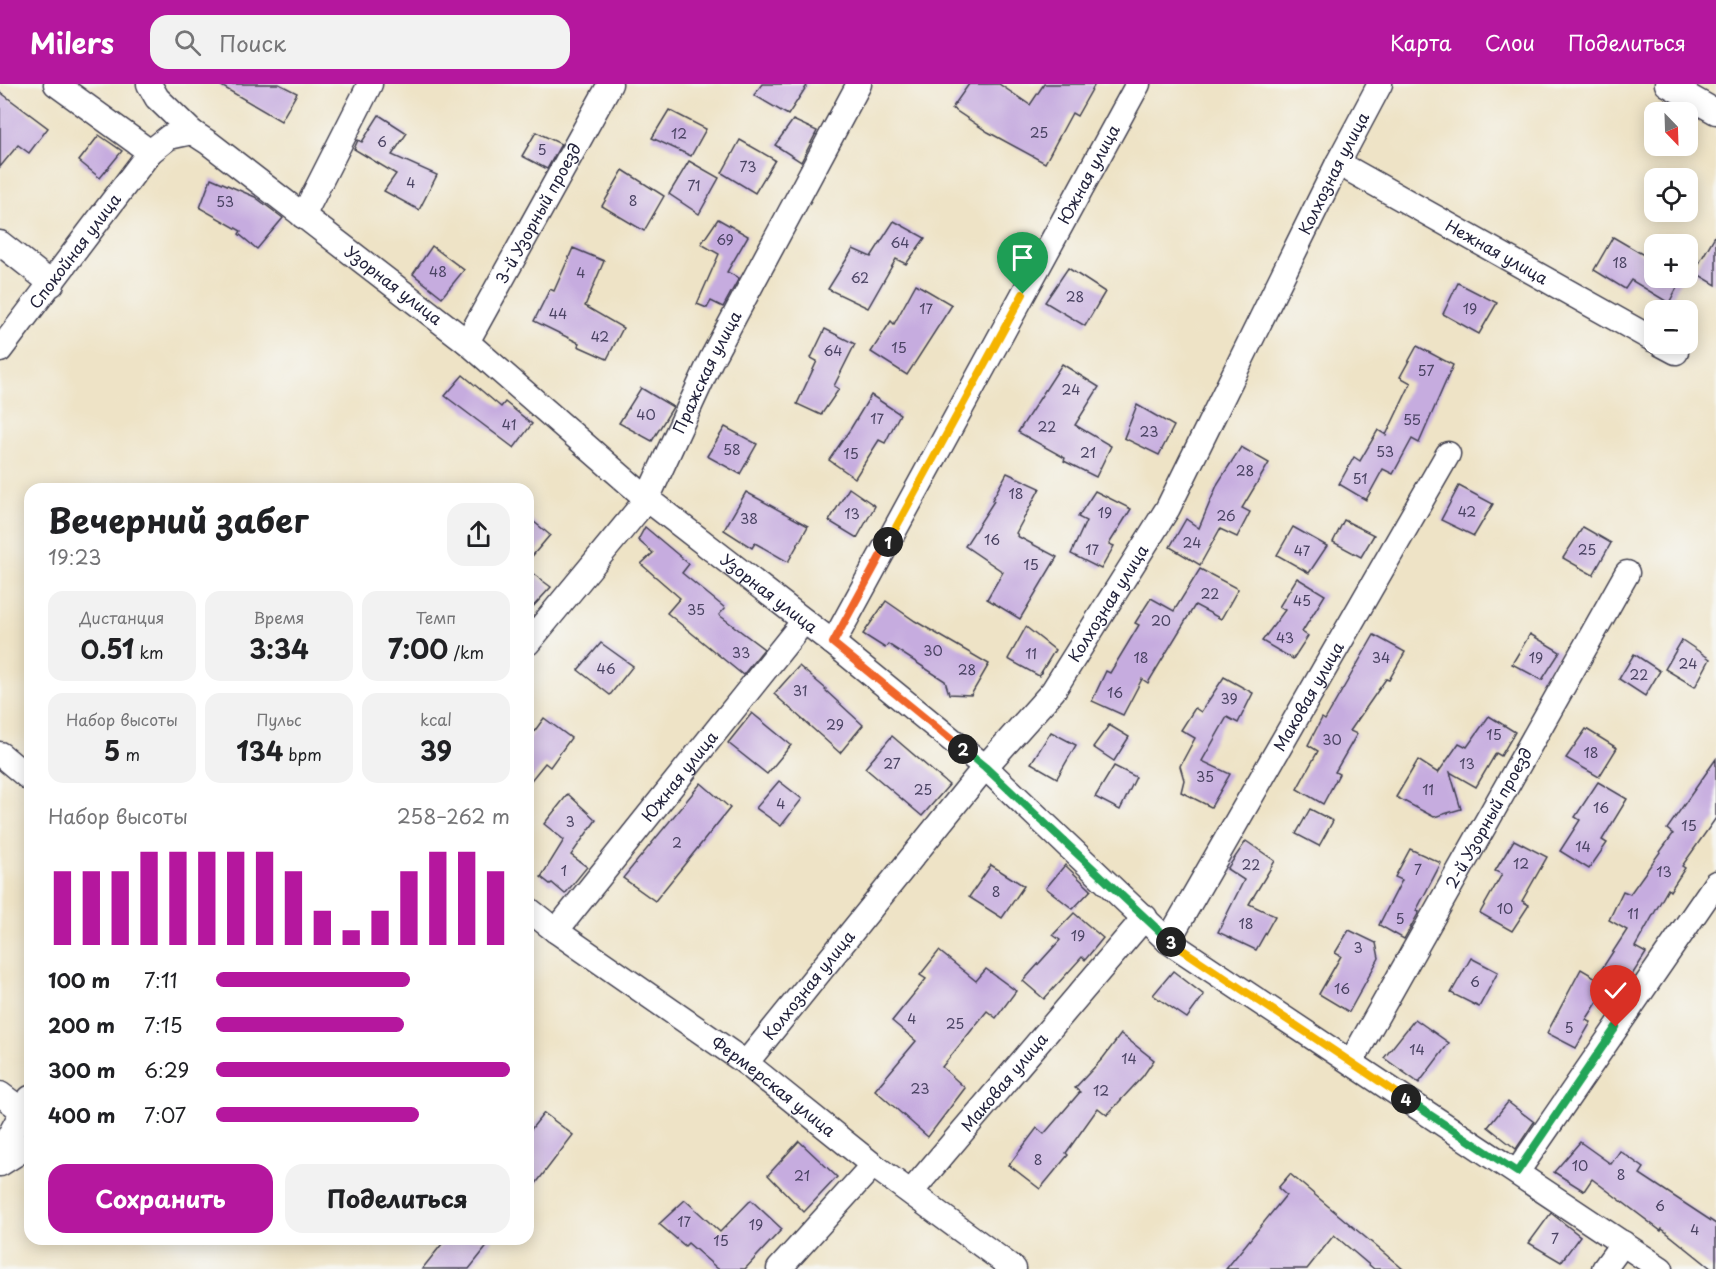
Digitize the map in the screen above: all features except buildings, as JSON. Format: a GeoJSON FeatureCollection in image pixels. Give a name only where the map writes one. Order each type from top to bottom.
{"type":"FeatureCollection","features":[{"type":"Feature","properties":{"kind":"street"},"geometry":{"type":"LineString","coordinates":[[56,84],[150,152],[169,137],[192,132]]}},
{"type":"Feature","properties":{"kind":"street"},"geometry":{"type":"LineString","coordinates":[[149,84],[157,98],[192,132]]}},
{"type":"Feature","properties":{"kind":"street"},"geometry":{"type":"LineString","coordinates":[[303,216],[370,84]]}},
{"type":"Feature","properties":{"kind":"street","name":"3-й Узорный проезд"},"geometry":{"type":"LineString","coordinates":[[467,342],[610,84]]}},
{"type":"Feature","properties":{"kind":"street","name":"Пражская улица"},"geometry":{"type":"LineString","coordinates":[[534,636],[647,499],[711,360],[859,84]]}},
{"type":"Feature","properties":{"kind":"street","name":"Южная улица"},"geometry":{"type":"LineString","coordinates":[[833,643],[1138,84]]}},
{"type":"Feature","properties":{"kind":"street","name":"Колхозная улица"},"geometry":{"type":"LineString","coordinates":[[746,1063],[985,767],[1053,691],[1167,508],[1379,84]]}},
{"type":"Feature","properties":{"kind":"street"},"geometry":{"type":"LineString","coordinates":[[1667,84],[1716,111]]}},
{"type":"Feature","properties":{"kind":"street","name":"Узорная улица"},"geometry":{"type":"LineString","coordinates":[[192,132],[467,342],[647,499],[833,643],[985,767],[1168,940],[1660,1269]]}},
{"type":"Feature","properties":{"kind":"street","name":"Спокойная улица"},"geometry":{"type":"LineString","coordinates":[[0,350],[150,152]]}},
{"type":"Feature","properties":{"kind":"street","name":"Нежная улица"},"geometry":{"type":"LineString","coordinates":[[1338,163],[1644,334]]}},
{"type":"Feature","properties":{"kind":"street"},"geometry":{"type":"LineString","coordinates":[[0,243],[52,284]]}},
{"type":"Feature","properties":{"kind":"street","name":"Маковая улица"},"geometry":{"type":"LineString","coordinates":[[1168,940],[1448,454]]}},
{"type":"Feature","properties":{"kind":"street","name":"2-й Узорный проезд"},"geometry":{"type":"LineString","coordinates":[[1351,1062],[1627,573]]}},
{"type":"Feature","properties":{"kind":"street","name":"Южная улица"},"geometry":{"type":"LineString","coordinates":[[556,932],[804,621]]}},
{"type":"Feature","properties":{"kind":"street"},"geometry":{"type":"LineString","coordinates":[[0,754],[24,774]]}},
{"type":"Feature","properties":{"kind":"street"},"geometry":{"type":"LineString","coordinates":[[1517,1172],[1716,883]]}},
{"type":"Feature","properties":{"kind":"street","name":"Фермерская улица"},"geometry":{"type":"LineString","coordinates":[[534,914],[556,932],[746,1063],[873,1165],[1014,1269]]}},
{"type":"Feature","properties":{"kind":"street","name":"Маковая улица"},"geometry":{"type":"LineString","coordinates":[[911,1192],[1145,917]]}},
{"type":"Feature","properties":{"kind":"street"},"geometry":{"type":"LineString","coordinates":[[0,1094],[24,1103]]}},
{"type":"Feature","properties":{"kind":"street"},"geometry":{"type":"LineString","coordinates":[[0,1153],[24,1108]]}},
{"type":"Feature","properties":{"kind":"street"},"geometry":{"type":"LineString","coordinates":[[0,1164],[24,1149]]}},
{"type":"Feature","properties":{"kind":"street"},"geometry":{"type":"LineString","coordinates":[[779,1269],[873,1165]]}},
{"type":"Feature","properties":{"kind":"street"},"geometry":{"type":"LineString","coordinates":[[1604,1269],[1623,1243]]}},
{"type":"Feature","properties":{"kind":"route"},"geometry":{"type":"LineString","coordinates":[[1023,294],[833,643],[985,767],[1168,940],[1517,1172],[1616,1027]]}}]}
